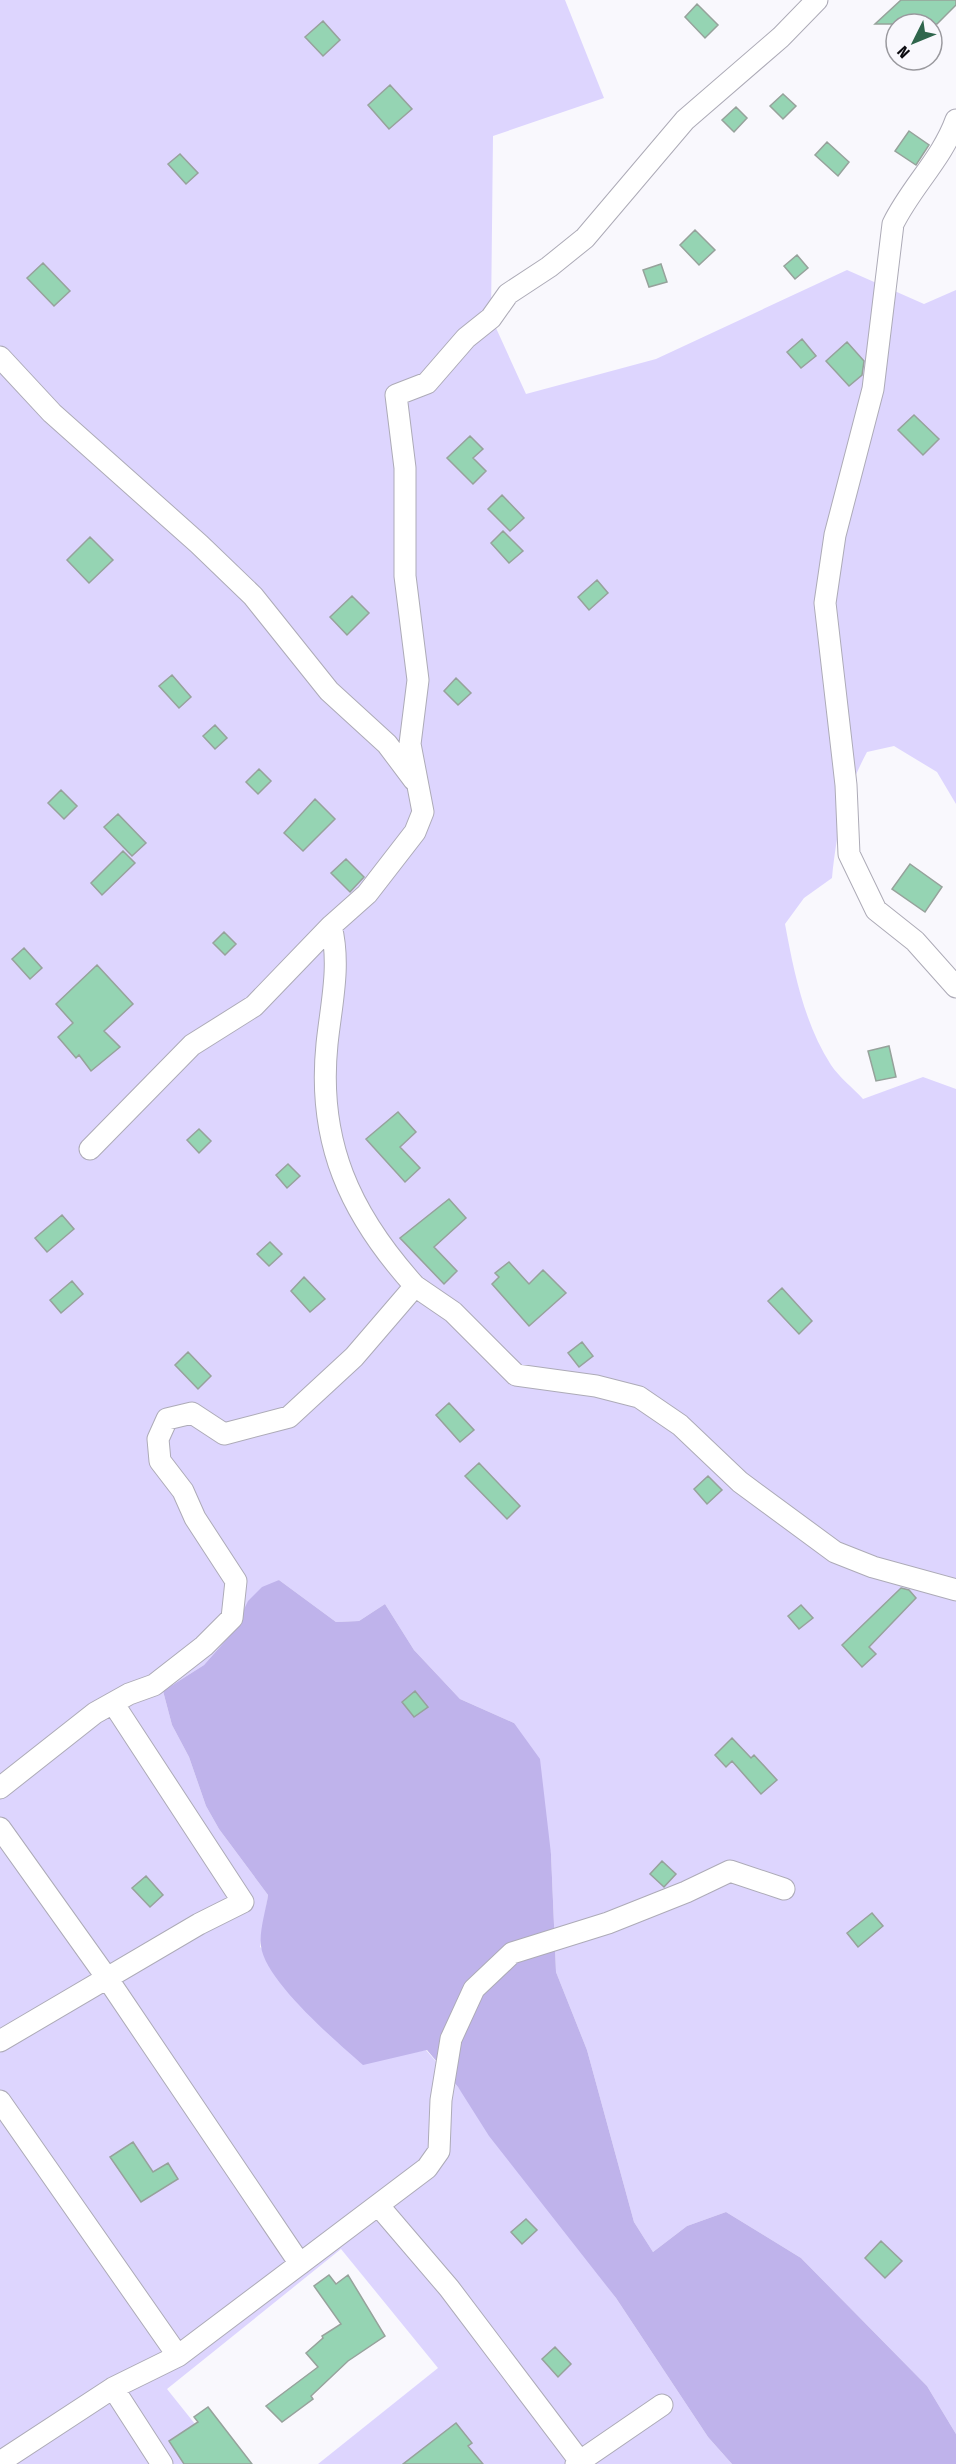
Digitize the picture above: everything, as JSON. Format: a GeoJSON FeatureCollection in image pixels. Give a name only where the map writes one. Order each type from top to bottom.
{"type":"FeatureCollection","features":[{"type":"Feature","properties":{"kind":"street"},"geometry":{"type":"LineString","coordinates":[[90,1149],[192,1045],[254,1006],[331,926],[367,894],[416,832],[423,812],[410,744],[418,680],[405,576],[405,468],[396,395],[427,383],[466,338],[491,318],[508,294],[549,267],[585,238],[685,120],[781,37],[817,0]]}},
{"type":"Feature","properties":{"kind":"street"},"geometry":{"type":"LineString","coordinates":[[956,120],[939,156],[903,202],[893,224],[873,389],[835,535],[825,603],[846,785],[849,854],[876,910],[915,941],[956,987]]}},
{"type":"Feature","properties":{"kind":"street"},"geometry":{"type":"LineString","coordinates":[[0,357],[52,413],[199,544],[253,596],[329,691],[387,744],[416,783]]}},
{"type":"Feature","properties":{"kind":"street"},"geometry":{"type":"LineString","coordinates":[[331,926],[337,949],[326,1047],[327,1116],[334,1149],[347,1190],[390,1259],[415,1286],[453,1312],[516,1375],[596,1386],[639,1397],[680,1425],[740,1482],[835,1552],[873,1567],[956,1590]]}},
{"type":"Feature","properties":{"kind":"street"},"geometry":{"type":"LineString","coordinates":[[0,1788],[94,1713],[154,1685],[204,1646],[232,1618],[236,1581],[195,1518],[183,1491],[160,1461],[158,1439],[167,1419],[192,1413],[224,1434],[289,1418],[354,1357],[415,1286]]}},
{"type":"Feature","properties":{"kind":"street"},"geometry":{"type":"LineString","coordinates":[[0,2041],[199,1924],[243,1902],[113,1703]]}},
{"type":"Feature","properties":{"kind":"street"},"geometry":{"type":"LineString","coordinates":[[0,1828],[106,1978],[300,2264]]}},
{"type":"Feature","properties":{"kind":"street"},"geometry":{"type":"LineString","coordinates":[[0,2462],[113,2388],[178,2356],[427,2168],[439,2151],[441,2100],[451,2039],[474,1989],[512,1953],[608,1923],[686,1892],[730,1870],[784,1888]]}},
{"type":"Feature","properties":{"kind":"street"},"geometry":{"type":"LineString","coordinates":[[0,2101],[178,2356]]}},
{"type":"Feature","properties":{"kind":"street"},"geometry":{"type":"LineString","coordinates":[[378,2205],[449,2288],[579,2463],[662,2405]]}},
{"type":"Feature","properties":{"kind":"street"},"geometry":{"type":"LineString","coordinates":[[113,2388],[162,2464]]}},
{"type":"Feature","properties":{"kind":"shaded area"},"geometry":{"type":"Polygon","coordinates":[[[0,0],[565,0],[604,98],[493,136],[491,317],[526,394],[656,359],[847,270],[924,304],[956,290],[956,804],[937,772],[894,746],[867,752],[847,798],[836,844],[832,878],[804,898],[785,924],[796,979],[814,1032],[831,1065],[863,1099],[923,1077],[956,1089],[956,2434],[927,2386],[801,2258],[726,2212],[687,2226],[653,2252],[634,2222],[587,2050],[556,1972],[551,1854],[514,1723],[460,1699],[414,1650],[385,1604],[359,1621],[336,1622],[279,1580],[204,1665],[163,1691],[172,1725],[189,1757],[206,1806],[219,1829],[268,1895],[260,1947],[396,2056],[426,2050],[458,2087],[616,2298],[708,2437],[732,2464],[318,2464],[438,2368],[341,2249],[167,2389],[227,2464],[0,2464],[0,0]]]}},
{"type":"Feature","properties":{"kind":"shaded area"},"geometry":{"type":"Polygon","coordinates":[[[279,1580],[336,1622],[359,1621],[385,1604],[414,1650],[460,1699],[514,1723],[540,1759],[551,1854],[556,1972],[587,2050],[634,2222],[653,2252],[687,2226],[726,2212],[801,2258],[927,2386],[956,2434],[956,2464],[732,2464],[708,2437],[616,2298],[489,2136],[458,2087],[427,2050],[363,2065],[288,1993],[265,1960],[261,1946],[268,1895],[219,1829],[206,1806],[189,1757],[172,1725],[163,1691],[204,1665],[233,1632],[248,1601],[262,1587],[279,1580]]]}},
{"type":"Feature","properties":{"kind":"building"},"geometry":{"type":"Polygon","coordinates":[[[901,0],[956,0],[956,5],[944,17],[944,12],[888,12],[901,0]]]}},
{"type":"Feature","properties":{"kind":"building"},"geometry":{"type":"Polygon","coordinates":[[[697,4],[718,25],[705,38],[685,17],[697,4]]]}},
{"type":"Feature","properties":{"kind":"building"},"geometry":{"type":"Polygon","coordinates":[[[884,16],[884,24],[875,24],[884,16]]]}},
{"type":"Feature","properties":{"kind":"building"},"geometry":{"type":"Polygon","coordinates":[[[323,21],[340,40],[323,56],[305,37],[323,21]]]}},
{"type":"Feature","properties":{"kind":"building"},"geometry":{"type":"Polygon","coordinates":[[[390,85],[412,109],[389,129],[368,105],[390,85]]]}},
{"type":"Feature","properties":{"kind":"building"},"geometry":{"type":"Polygon","coordinates":[[[783,94],[796,106],[783,119],[770,106],[783,94]]]}},
{"type":"Feature","properties":{"kind":"building"},"geometry":{"type":"Polygon","coordinates":[[[736,107],[747,118],[734,132],[722,120],[736,107]]]}},
{"type":"Feature","properties":{"kind":"building"},"geometry":{"type":"Polygon","coordinates":[[[909,131],[929,145],[916,165],[895,151],[909,131]]]}},
{"type":"Feature","properties":{"kind":"building"},"geometry":{"type":"Polygon","coordinates":[[[827,142],[849,162],[838,176],[815,155],[827,142]]]}},
{"type":"Feature","properties":{"kind":"building"},"geometry":{"type":"Polygon","coordinates":[[[180,154],[198,173],[186,184],[168,164],[180,154]]]}},
{"type":"Feature","properties":{"kind":"building"},"geometry":{"type":"Polygon","coordinates":[[[695,230],[715,250],[699,265],[680,245],[695,230]]]}},
{"type":"Feature","properties":{"kind":"building"},"geometry":{"type":"Polygon","coordinates":[[[797,255],[808,268],[795,279],[784,266],[797,255]]]}},
{"type":"Feature","properties":{"kind":"building"},"geometry":{"type":"Polygon","coordinates":[[[43,263],[70,291],[54,306],[27,278],[43,263]]]}},
{"type":"Feature","properties":{"kind":"building"},"geometry":{"type":"Polygon","coordinates":[[[661,264],[667,282],[649,287],[643,270],[661,264]]]}},
{"type":"Feature","properties":{"kind":"building"},"geometry":{"type":"Polygon","coordinates":[[[802,339],[816,356],[801,368],[787,352],[802,339]]]}},
{"type":"Feature","properties":{"kind":"building"},"geometry":{"type":"Polygon","coordinates":[[[847,342],[864,361],[862,375],[849,386],[826,361],[847,342]]]}},
{"type":"Feature","properties":{"kind":"building"},"geometry":{"type":"Polygon","coordinates":[[[914,415],[939,439],[923,455],[898,430],[914,415]]]}},
{"type":"Feature","properties":{"kind":"building"},"geometry":{"type":"Polygon","coordinates":[[[470,436],[483,449],[473,458],[486,471],[473,484],[447,458],[470,436]]]}},
{"type":"Feature","properties":{"kind":"building"},"geometry":{"type":"Polygon","coordinates":[[[502,495],[524,518],[510,531],[488,509],[502,495]]]}},
{"type":"Feature","properties":{"kind":"building"},"geometry":{"type":"Polygon","coordinates":[[[503,531],[523,551],[509,563],[491,543],[503,531]]]}},
{"type":"Feature","properties":{"kind":"building"},"geometry":{"type":"Polygon","coordinates":[[[90,537],[113,560],[89,583],[67,560],[90,537]]]}},
{"type":"Feature","properties":{"kind":"building"},"geometry":{"type":"Polygon","coordinates":[[[597,580],[608,593],[589,610],[578,597],[597,580]]]}},
{"type":"Feature","properties":{"kind":"building"},"geometry":{"type":"Polygon","coordinates":[[[352,596],[369,613],[347,635],[330,617],[352,596]]]}},
{"type":"Feature","properties":{"kind":"building"},"geometry":{"type":"Polygon","coordinates":[[[172,675],[191,697],[179,708],[159,686],[172,675]]]}},
{"type":"Feature","properties":{"kind":"building"},"geometry":{"type":"Polygon","coordinates":[[[456,678],[471,693],[458,705],[444,691],[456,678]]]}},
{"type":"Feature","properties":{"kind":"building"},"geometry":{"type":"Polygon","coordinates":[[[215,725],[227,738],[215,749],[203,736],[215,725]]]}},
{"type":"Feature","properties":{"kind":"building"},"geometry":{"type":"Polygon","coordinates":[[[259,769],[271,781],[258,794],[246,782],[259,769]]]}},
{"type":"Feature","properties":{"kind":"building"},"geometry":{"type":"Polygon","coordinates":[[[61,790],[77,806],[64,819],[48,803],[61,790]]]}},
{"type":"Feature","properties":{"kind":"building"},"geometry":{"type":"Polygon","coordinates":[[[315,799],[335,819],[303,851],[284,833],[315,799]]]}},
{"type":"Feature","properties":{"kind":"building"},"geometry":{"type":"Polygon","coordinates":[[[118,814],[146,843],[132,856],[104,827],[118,814]]]}},
{"type":"Feature","properties":{"kind":"building"},"geometry":{"type":"Polygon","coordinates":[[[123,851],[135,863],[102,895],[91,883],[123,851]]]}},
{"type":"Feature","properties":{"kind":"building"},"geometry":{"type":"Polygon","coordinates":[[[346,859],[364,877],[350,892],[331,873],[346,859]]]}},
{"type":"Feature","properties":{"kind":"building"},"geometry":{"type":"Polygon","coordinates":[[[910,864],[942,887],[925,912],[892,889],[910,864]]]}},
{"type":"Feature","properties":{"kind":"building"},"geometry":{"type":"Polygon","coordinates":[[[224,932],[236,944],[225,955],[213,943],[224,932]]]}},
{"type":"Feature","properties":{"kind":"building"},"geometry":{"type":"Polygon","coordinates":[[[24,948],[42,968],[30,979],[12,959],[24,948]]]}},
{"type":"Feature","properties":{"kind":"building"},"geometry":{"type":"Polygon","coordinates":[[[97,965],[133,1004],[104,1031],[120,1047],[91,1071],[79,1055],[76,1058],[58,1037],[73,1023],[56,1004],[97,965]]]}},
{"type":"Feature","properties":{"kind":"building"},"geometry":{"type":"Polygon","coordinates":[[[889,1046],[896,1077],[876,1081],[868,1051],[889,1046]]]}},
{"type":"Feature","properties":{"kind":"building"},"geometry":{"type":"Polygon","coordinates":[[[398,1112],[416,1132],[400,1147],[420,1168],[405,1182],[366,1139],[398,1112]]]}},
{"type":"Feature","properties":{"kind":"building"},"geometry":{"type":"Polygon","coordinates":[[[199,1129],[211,1141],[199,1153],[187,1140],[199,1129]]]}},
{"type":"Feature","properties":{"kind":"building"},"geometry":{"type":"Polygon","coordinates":[[[288,1164],[300,1176],[287,1188],[276,1175],[288,1164]]]}},
{"type":"Feature","properties":{"kind":"building"},"geometry":{"type":"Polygon","coordinates":[[[449,1199],[466,1218],[434,1247],[457,1271],[444,1284],[400,1238],[449,1199]]]}},
{"type":"Feature","properties":{"kind":"building"},"geometry":{"type":"Polygon","coordinates":[[[62,1215],[74,1229],[47,1252],[35,1238],[62,1215]]]}},
{"type":"Feature","properties":{"kind":"building"},"geometry":{"type":"Polygon","coordinates":[[[270,1242],[282,1254],[269,1266],[257,1254],[270,1242]]]}},
{"type":"Feature","properties":{"kind":"building"},"geometry":{"type":"Polygon","coordinates":[[[509,1262],[529,1284],[543,1270],[566,1293],[529,1326],[492,1284],[499,1277],[495,1273],[509,1262]]]}},
{"type":"Feature","properties":{"kind":"building"},"geometry":{"type":"Polygon","coordinates":[[[304,1277],[325,1299],[310,1312],[291,1291],[304,1277]]]}},
{"type":"Feature","properties":{"kind":"building"},"geometry":{"type":"Polygon","coordinates":[[[72,1281],[83,1294],[61,1313],[50,1300],[72,1281]]]}},
{"type":"Feature","properties":{"kind":"building"},"geometry":{"type":"Polygon","coordinates":[[[782,1288],[812,1321],[799,1334],[768,1301],[782,1288]]]}},
{"type":"Feature","properties":{"kind":"building"},"geometry":{"type":"Polygon","coordinates":[[[582,1342],[593,1356],[579,1367],[568,1353],[582,1342]]]}},
{"type":"Feature","properties":{"kind":"building"},"geometry":{"type":"Polygon","coordinates":[[[188,1352],[211,1376],[198,1389],[175,1365],[188,1352]]]}},
{"type":"Feature","properties":{"kind":"building"},"geometry":{"type":"Polygon","coordinates":[[[449,1403],[474,1430],[460,1442],[436,1415],[449,1403]]]}},
{"type":"Feature","properties":{"kind":"building"},"geometry":{"type":"Polygon","coordinates":[[[479,1463],[520,1506],[507,1519],[465,1476],[479,1463]]]}},
{"type":"Feature","properties":{"kind":"building"},"geometry":{"type":"Polygon","coordinates":[[[708,1476],[722,1490],[707,1504],[694,1489],[708,1476]]]}},
{"type":"Feature","properties":{"kind":"building"},"geometry":{"type":"Polygon","coordinates":[[[901,1588],[909,1590],[916,1598],[869,1647],[876,1654],[862,1667],[842,1645],[901,1588]]]}},
{"type":"Feature","properties":{"kind":"building"},"geometry":{"type":"Polygon","coordinates":[[[801,1605],[813,1618],[799,1629],[788,1616],[801,1605]]]}},
{"type":"Feature","properties":{"kind":"building"},"geometry":{"type":"Polygon","coordinates":[[[415,1691],[428,1707],[414,1717],[402,1702],[415,1691]]]}},
{"type":"Feature","properties":{"kind":"building"},"geometry":{"type":"Polygon","coordinates":[[[732,1738],[751,1758],[754,1755],[777,1780],[761,1794],[732,1761],[726,1767],[715,1755],[732,1738]]]}},
{"type":"Feature","properties":{"kind":"building"},"geometry":{"type":"Polygon","coordinates":[[[662,1861],[676,1874],[664,1887],[650,1874],[662,1861]]]}},
{"type":"Feature","properties":{"kind":"building"},"geometry":{"type":"Polygon","coordinates":[[[146,1876],[163,1895],[150,1907],[132,1888],[146,1876]]]}},
{"type":"Feature","properties":{"kind":"building"},"geometry":{"type":"Polygon","coordinates":[[[872,1913],[883,1926],[858,1947],[847,1933],[872,1913]]]}},
{"type":"Feature","properties":{"kind":"building"},"geometry":{"type":"Polygon","coordinates":[[[133,2142],[153,2172],[168,2163],[178,2179],[141,2202],[110,2157],[133,2142]]]}},
{"type":"Feature","properties":{"kind":"building"},"geometry":{"type":"Polygon","coordinates":[[[526,2219],[537,2230],[522,2244],[511,2232],[526,2219]]]}},
{"type":"Feature","properties":{"kind":"building"},"geometry":{"type":"Polygon","coordinates":[[[881,2241],[902,2261],[885,2278],[865,2258],[881,2241]]]}},
{"type":"Feature","properties":{"kind":"building"},"geometry":{"type":"Polygon","coordinates":[[[329,2275],[336,2284],[348,2275],[385,2336],[348,2361],[311,2396],[313,2399],[282,2422],[266,2406],[318,2367],[306,2353],[323,2338],[322,2336],[341,2324],[314,2286],[329,2275]]]}},
{"type":"Feature","properties":{"kind":"building"},"geometry":{"type":"Polygon","coordinates":[[[555,2347],[571,2364],[558,2377],[542,2359],[555,2347]]]}},
{"type":"Feature","properties":{"kind":"building"},"geometry":{"type":"Polygon","coordinates":[[[208,2407],[252,2464],[184,2464],[169,2441],[198,2422],[194,2417],[208,2407]]]}},
{"type":"Feature","properties":{"kind":"building"},"geometry":{"type":"Polygon","coordinates":[[[456,2423],[472,2443],[468,2446],[483,2464],[403,2464],[456,2423]]]}}]}
